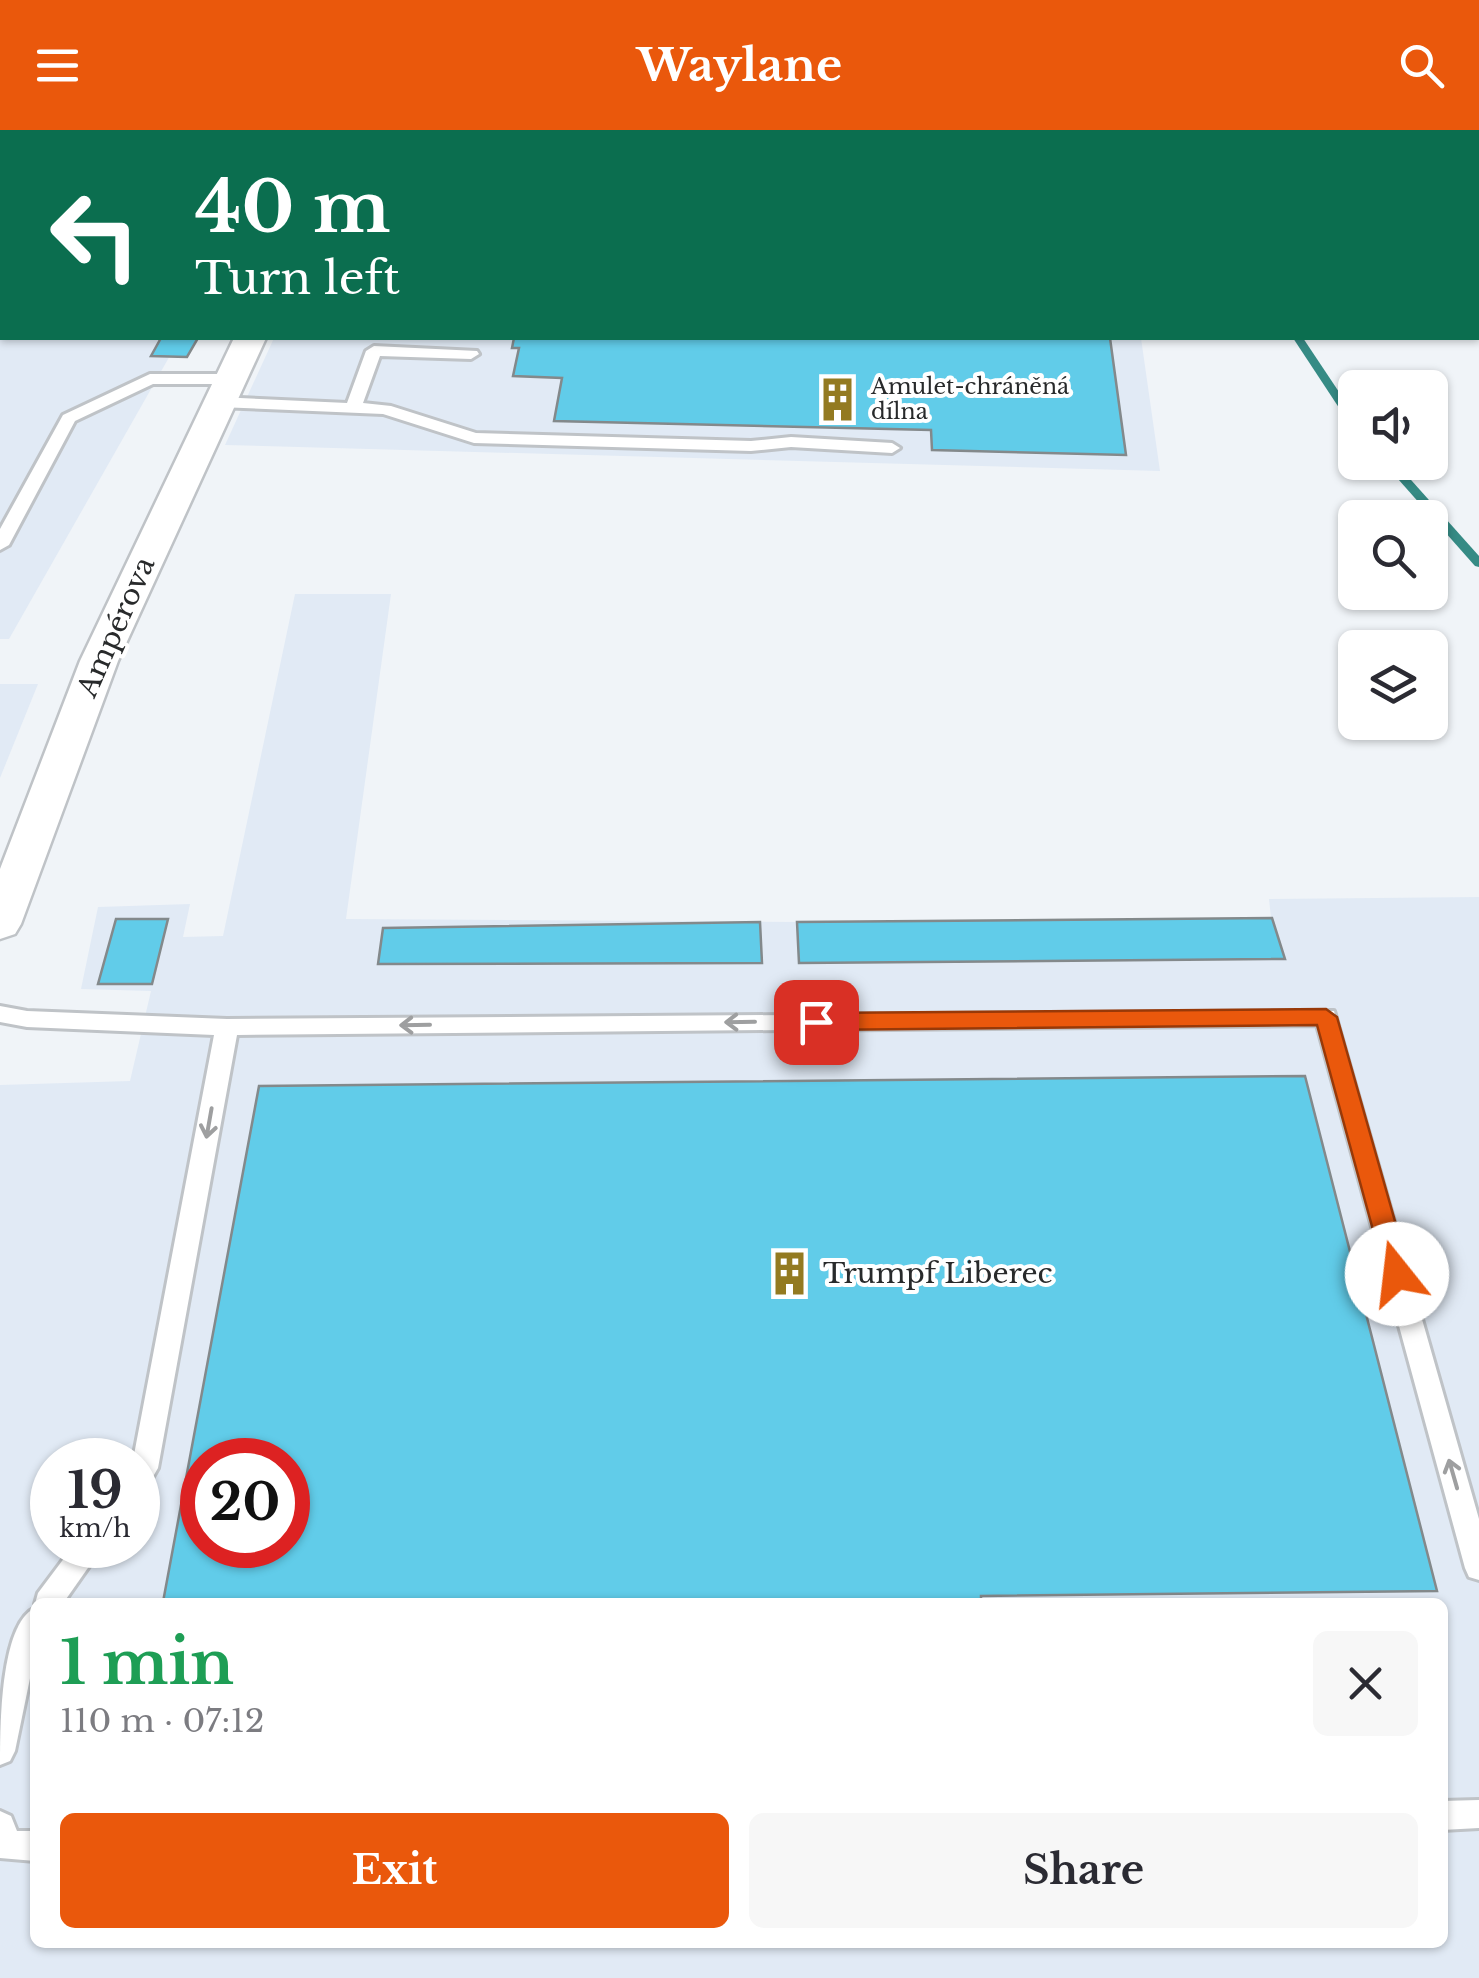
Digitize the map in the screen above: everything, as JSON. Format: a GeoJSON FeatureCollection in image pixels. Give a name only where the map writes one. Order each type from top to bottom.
{"type":"FeatureCollection","features":[{"type":"Feature","properties":{"kind":"street","name":"Ampérova"},"geometry":{"type":"LineString","coordinates":[[0,924],[99,660],[249,340]]}},
{"type":"Feature","properties":{"kind":"lane"},"geometry":{"type":"LineString","coordinates":[[354,408],[374,351],[471,354]]}},
{"type":"Feature","properties":{"kind":"lane"},"geometry":{"type":"LineString","coordinates":[[0,545],[69,418],[150,380],[385,409],[474,438],[892,448]]}},
{"type":"Feature","properties":{"kind":"lane"},"geometry":{"type":"LineString","coordinates":[[0,1014],[27,1019],[227,1027],[1326,1017],[1479,1568]]}},
{"type":"Feature","properties":{"kind":"lane"},"geometry":{"type":"LineString","coordinates":[[151,1438],[227,1027]]}},
{"type":"Feature","properties":{"kind":"lane"},"geometry":{"type":"LineString","coordinates":[[51,1598],[73,1568]]}},
{"type":"Feature","properties":{"kind":"lane"},"geometry":{"type":"LineString","coordinates":[[0,1751],[25,1634],[30,1628]]}},
{"type":"Feature","properties":{"kind":"lane"},"geometry":{"type":"LineString","coordinates":[[1448,1816],[1479,1814]]}},
{"type":"Feature","properties":{"kind":"lane"},"geometry":{"type":"LineString","coordinates":[[0,1826],[6,1846],[30,1846]]}},
{"type":"Feature","properties":{"kind":"shaded area"},"geometry":{"type":"Polygon","coordinates":[[[0,340],[179,340],[9,639],[0,639],[0,340]]]}},
{"type":"Feature","properties":{"kind":"shaded area"},"geometry":{"type":"Polygon","coordinates":[[[273,340],[1141,340],[1160,471],[225,445],[273,340]]]}},
{"type":"Feature","properties":{"kind":"shaded area"},"geometry":{"type":"Polygon","coordinates":[[[295,594],[391,594],[346,919],[797,922],[1271,918],[1269,899],[1479,897],[1479,1978],[0,1978],[0,1085],[130,1081],[151,991],[81,989],[98,907],[190,904],[183,937],[223,936],[295,594]]]}},
{"type":"Feature","properties":{"kind":"shaded area"},"geometry":{"type":"Polygon","coordinates":[[[0,684],[38,684],[0,778],[0,684]]]}},
{"type":"Feature","properties":{"kind":"building"},"geometry":{"type":"Polygon","coordinates":[[[160,340],[197,340],[187,357],[151,356],[160,340]]]}},
{"type":"Feature","properties":{"kind":"building","name":"Amulet-chráněná dílna"},"geometry":{"type":"Polygon","coordinates":[[[514,340],[1110,340],[1126,455],[932,450],[931,430],[554,421],[562,378],[513,376],[519,348],[512,348],[514,340]]]}},
{"type":"Feature","properties":{"kind":"building"},"geometry":{"type":"Polygon","coordinates":[[[1272,918],[1285,959],[799,963],[797,922],[1272,918]]]}},
{"type":"Feature","properties":{"kind":"building"},"geometry":{"type":"Polygon","coordinates":[[[116,919],[168,919],[152,984],[98,984],[116,919]]]}},
{"type":"Feature","properties":{"kind":"building"},"geometry":{"type":"Polygon","coordinates":[[[760,922],[762,963],[378,964],[383,928],[760,922]]]}},
{"type":"Feature","properties":{"kind":"building","name":"Trumpf Liberec"},"geometry":{"type":"Polygon","coordinates":[[[1305,1076],[1437,1591],[981,1598],[164,1598],[180,1511],[180,1568],[310,1568],[310,1438],[194,1438],[259,1086],[1305,1076]]]}},
{"type":"Feature","properties":{"kind":"waterway"},"geometry":{"type":"LineString","coordinates":[[1299,340],[1338,398]]}},
{"type":"Feature","properties":{"kind":"waterway"},"geometry":{"type":"LineString","coordinates":[[1404,480],[1479,563]]}},
{"type":"Feature","properties":{"kind":"place","name":"Amulet-chráněná dílna"},"geometry":{"type":"Point","coordinates":[838,399]}},
{"type":"Feature","properties":{"kind":"place","name":"Trumpf Liberec"},"geometry":{"type":"Point","coordinates":[790,1273]}},
{"type":"Feature","properties":{"kind":"route"},"geometry":{"type":"LineString","coordinates":[[816,1022],[1326,1017],[1397,1274]]}}]}
